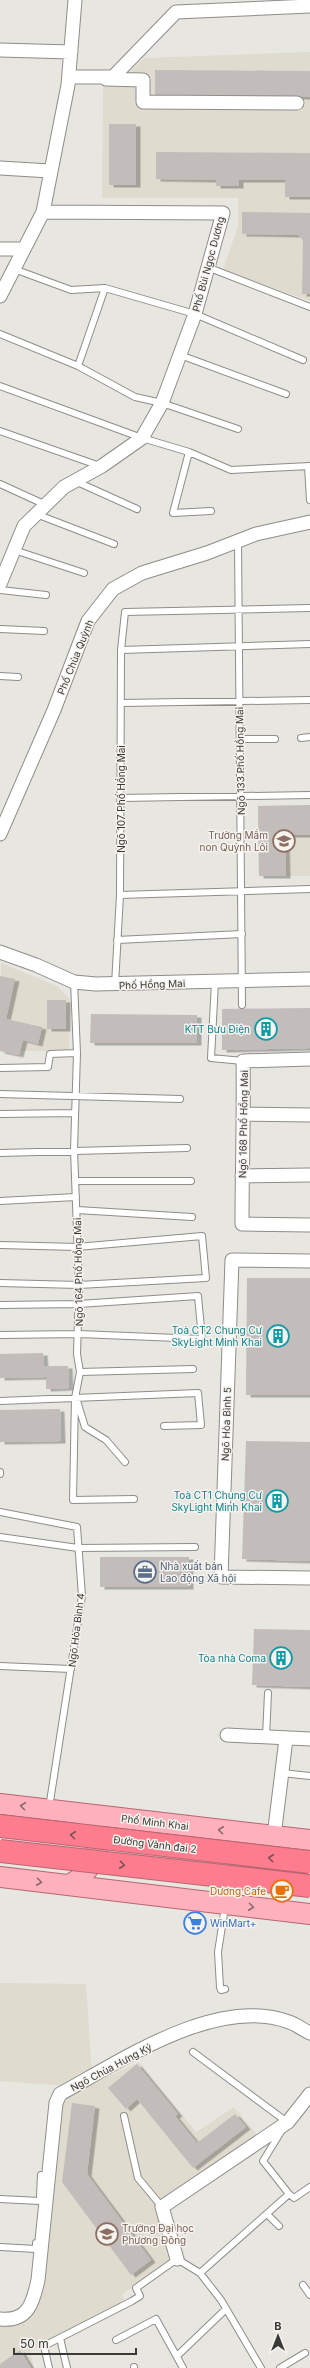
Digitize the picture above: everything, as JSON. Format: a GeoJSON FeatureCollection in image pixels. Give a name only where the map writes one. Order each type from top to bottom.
{"type":"FeatureCollection","features":[{"type":"Feature","properties":{"kind":"highway","name":"Đường Vành đai 2"},"geometry":{"type":"LineString","coordinates":[[0,1826],[310,1862]]}},
{"type":"Feature","properties":{"kind":"highway"},"geometry":{"type":"LineString","coordinates":[[0,1851],[310,1886]]}},
{"type":"Feature","properties":{"kind":"main road","name":"Phố Minh Khai"},"geometry":{"type":"LineString","coordinates":[[0,1804],[310,1840]]}},
{"type":"Feature","properties":{"kind":"main road"},"geometry":{"type":"LineString","coordinates":[[69,1885],[85,1874],[92,1864],[96,1852],[96,1838],[91,1826],[75,1813]]}},
{"type":"Feature","properties":{"kind":"main road"},"geometry":{"type":"LineString","coordinates":[[192,1900],[180,1892],[174,1882],[169,1855],[179,1838],[187,1832],[199,1827]]}},
{"type":"Feature","properties":{"kind":"main road"},"geometry":{"type":"LineString","coordinates":[[0,1877],[310,1914]]}},
{"type":"Feature","properties":{"kind":"street"},"geometry":{"type":"LineString","coordinates":[[1,297],[43,212],[69,78],[75,0]]}},
{"type":"Feature","properties":{"kind":"street"},"geometry":{"type":"LineString","coordinates":[[69,78],[113,77],[176,12],[310,6]]}},
{"type":"Feature","properties":{"kind":"street"},"geometry":{"type":"LineString","coordinates":[[0,50],[71,52]]}},
{"type":"Feature","properties":{"kind":"street"},"geometry":{"type":"LineString","coordinates":[[69,78],[143,80],[143,102],[297,103]]}},
{"type":"Feature","properties":{"kind":"street"},"geometry":{"type":"LineString","coordinates":[[0,168],[50,171]]}},
{"type":"Feature","properties":{"kind":"street","name":"Phố Bùi Ngọc Dương"},"geometry":{"type":"LineString","coordinates":[[0,584],[24,526],[64,487],[102,466],[142,438],[162,403],[195,314],[223,213],[43,212]]}},
{"type":"Feature","properties":{"kind":"street"},"geometry":{"type":"LineString","coordinates":[[0,249],[24,249]]}},
{"type":"Feature","properties":{"kind":"street","name":"Phố Chùa Quỳnh"},"geometry":{"type":"LineString","coordinates":[[0,834],[54,710],[88,621],[114,589],[142,573],[208,553],[256,534],[310,522]]}},
{"type":"Feature","properties":{"kind":"street","name":"Phố Hồng Mai"},"geometry":{"type":"LineString","coordinates":[[0,952],[74,982],[115,985],[310,979]]}},
{"type":"Feature","properties":{"kind":"street"},"geometry":{"type":"LineString","coordinates":[[243,1061],[310,1059]]}},
{"type":"Feature","properties":{"kind":"street","name":"Ngõ 168 Phố Hồng Mai"},"geometry":{"type":"LineString","coordinates":[[243,1061],[244,1114],[242,1224],[310,1225]]}},
{"type":"Feature","properties":{"kind":"street"},"geometry":{"type":"LineString","coordinates":[[244,1114],[310,1115]]}},
{"type":"Feature","properties":{"kind":"street"},"geometry":{"type":"LineString","coordinates":[[242,1176],[310,1175]]}},
{"type":"Feature","properties":{"kind":"street","name":"Ngõ Hòa Bình 5"},"geometry":{"type":"LineString","coordinates":[[310,1261],[232,1260],[221,1577],[310,1578]]}},
{"type":"Feature","properties":{"kind":"street"},"geometry":{"type":"LineString","coordinates":[[227,1735],[310,1739]]}},
{"type":"Feature","properties":{"kind":"street"},"geometry":{"type":"LineString","coordinates":[[274,1836],[286,1739]]}},
{"type":"Feature","properties":{"kind":"street","name":"Ngõ Chùa Hưng Ký"},"geometry":{"type":"LineString","coordinates":[[0,2319],[11,2320],[26,2313],[34,2300],[38,2280],[56,2103],[60,2094],[175,2033],[209,2021],[231,2017],[259,2016],[288,2021],[310,2033]]}},
{"type":"Feature","properties":{"kind":"street"},"geometry":{"type":"LineString","coordinates":[[177,2259],[162,2206],[288,2122],[310,2094]]}},
{"type":"Feature","properties":{"kind":"lane"},"geometry":{"type":"LineString","coordinates":[[208,267],[310,307]]}},
{"type":"Feature","properties":{"kind":"lane"},"geometry":{"type":"LineString","coordinates":[[14,269],[71,290],[105,288],[195,314],[303,360]]}},
{"type":"Feature","properties":{"kind":"lane"},"geometry":{"type":"LineString","coordinates":[[78,366],[105,288]]}},
{"type":"Feature","properties":{"kind":"lane"},"geometry":{"type":"LineString","coordinates":[[0,334],[78,366],[134,397],[162,403],[238,429]]}},
{"type":"Feature","properties":{"kind":"lane"},"geometry":{"type":"LineString","coordinates":[[180,355],[286,394]]}},
{"type":"Feature","properties":{"kind":"lane"},"geometry":{"type":"LineString","coordinates":[[0,386],[142,438],[189,452],[230,470],[309,466],[310,500]]}},
{"type":"Feature","properties":{"kind":"lane"},"geometry":{"type":"LineString","coordinates":[[0,431],[102,466]]}},
{"type":"Feature","properties":{"kind":"lane"},"geometry":{"type":"LineString","coordinates":[[189,452],[173,513],[211,511]]}},
{"type":"Feature","properties":{"kind":"lane"},"geometry":{"type":"LineString","coordinates":[[76,481],[137,509]]}},
{"type":"Feature","properties":{"kind":"lane"},"geometry":{"type":"LineString","coordinates":[[0,484],[46,504]]}},
{"type":"Feature","properties":{"kind":"lane"},"geometry":{"type":"LineString","coordinates":[[36,514],[114,544]]}},
{"type":"Feature","properties":{"kind":"lane","name":"Ngõ 133 Phố Hồng Mai"},"geometry":{"type":"LineString","coordinates":[[238,541],[242,1005]]}},
{"type":"Feature","properties":{"kind":"lane"},"geometry":{"type":"LineString","coordinates":[[14,550],[84,573]]}},
{"type":"Feature","properties":{"kind":"lane"},"geometry":{"type":"LineString","coordinates":[[0,590],[46,596]]}},
{"type":"Feature","properties":{"kind":"lane"},"geometry":{"type":"LineString","coordinates":[[239,608],[310,608]]}},
{"type":"Feature","properties":{"kind":"lane","name":"Ngõ 107 Phố Hồng Mai"},"geometry":{"type":"LineString","coordinates":[[115,985],[116,940],[120,895],[121,650],[125,612],[239,608]]}},
{"type":"Feature","properties":{"kind":"lane"},"geometry":{"type":"LineString","coordinates":[[0,629],[44,631]]}},
{"type":"Feature","properties":{"kind":"lane"},"geometry":{"type":"LineString","coordinates":[[121,650],[239,645],[310,644]]}},
{"type":"Feature","properties":{"kind":"lane"},"geometry":{"type":"LineString","coordinates":[[0,676],[18,677]]}},
{"type":"Feature","properties":{"kind":"lane"},"geometry":{"type":"LineString","coordinates":[[121,703],[310,700]]}},
{"type":"Feature","properties":{"kind":"lane"},"geometry":{"type":"LineString","coordinates":[[302,738],[310,738]]}},
{"type":"Feature","properties":{"kind":"lane"},"geometry":{"type":"LineString","coordinates":[[240,739],[275,739]]}},
{"type":"Feature","properties":{"kind":"lane"},"geometry":{"type":"LineString","coordinates":[[121,798],[310,795]]}},
{"type":"Feature","properties":{"kind":"lane"},"geometry":{"type":"LineString","coordinates":[[120,895],[310,889]]}},
{"type":"Feature","properties":{"kind":"lane"},"geometry":{"type":"LineString","coordinates":[[116,940],[242,934]]}},
{"type":"Feature","properties":{"kind":"lane","name":"Ngõ 164 Phố Hồng Mai"},"geometry":{"type":"LineString","coordinates":[[74,982],[77,1052],[74,1150],[78,1210],[78,1354],[80,1372],[76,1398],[73,1500],[134,1499]]}},
{"type":"Feature","properties":{"kind":"lane","name":"Ngõ 168 Phố Hồng Mai"},"geometry":{"type":"LineString","coordinates":[[215,982],[211,1058],[243,1061]]}},
{"type":"Feature","properties":{"kind":"lane"},"geometry":{"type":"LineString","coordinates":[[0,1068],[48,1067],[50,1054],[77,1052]]}},
{"type":"Feature","properties":{"kind":"lane"},"geometry":{"type":"LineString","coordinates":[[0,1094],[180,1099]]}},
{"type":"Feature","properties":{"kind":"lane"},"geometry":{"type":"LineString","coordinates":[[0,1114],[75,1113]]}},
{"type":"Feature","properties":{"kind":"lane"},"geometry":{"type":"LineString","coordinates":[[0,1153],[188,1148]]}},
{"type":"Feature","properties":{"kind":"lane"},"geometry":{"type":"LineString","coordinates":[[77,1181],[191,1181]]}},
{"type":"Feature","properties":{"kind":"lane"},"geometry":{"type":"LineString","coordinates":[[0,1201],[76,1197]]}},
{"type":"Feature","properties":{"kind":"lane"},"geometry":{"type":"LineString","coordinates":[[78,1210],[192,1217]]}},
{"type":"Feature","properties":{"kind":"lane"},"geometry":{"type":"LineString","coordinates":[[0,1245],[77,1246],[202,1236],[206,1278],[79,1285],[0,1283]]}},
{"type":"Feature","properties":{"kind":"lane"},"geometry":{"type":"LineString","coordinates":[[0,1305],[78,1304],[198,1296],[202,1339],[78,1334],[0,1335]]}},
{"type":"Feature","properties":{"kind":"lane"},"geometry":{"type":"LineString","coordinates":[[80,1372],[193,1369]]}},
{"type":"Feature","properties":{"kind":"lane"},"geometry":{"type":"LineString","coordinates":[[0,1401],[198,1393],[201,1425],[164,1426]]}},
{"type":"Feature","properties":{"kind":"lane"},"geometry":{"type":"LineString","coordinates":[[76,1398],[85,1427],[106,1440],[125,1462]]}},
{"type":"Feature","properties":{"kind":"lane","name":"Ngõ Hòa Bình 4"},"geometry":{"type":"LineString","coordinates":[[0,1512],[77,1527],[82,1596],[49,1810]]}},
{"type":"Feature","properties":{"kind":"lane"},"geometry":{"type":"LineString","coordinates":[[0,1537],[78,1548],[195,1547]]}},
{"type":"Feature","properties":{"kind":"lane"},"geometry":{"type":"LineString","coordinates":[[0,1666],[71,1669]]}},
{"type":"Feature","properties":{"kind":"lane"},"geometry":{"type":"LineString","coordinates":[[266,1738],[268,1693]]}},
{"type":"Feature","properties":{"kind":"lane"},"geometry":{"type":"LineString","coordinates":[[282,1774],[310,1776]]}},
{"type":"Feature","properties":{"kind":"lane"},"geometry":{"type":"LineString","coordinates":[[225,1904],[218,1960],[220,1987],[221,1990],[225,1988]]}},
{"type":"Feature","properties":{"kind":"lane"},"geometry":{"type":"LineString","coordinates":[[193,2052],[288,2122],[264,2161],[289,2194],[294,2198],[310,2187]]}},
{"type":"Feature","properties":{"kind":"lane"},"geometry":{"type":"LineString","coordinates":[[124,2116],[138,2178],[162,2206]]}},
{"type":"Feature","properties":{"kind":"lane"},"geometry":{"type":"LineString","coordinates":[[0,2247],[36,2249],[41,2175]]}},
{"type":"Feature","properties":{"kind":"lane"},"geometry":{"type":"LineString","coordinates":[[200,2273],[289,2194]]}},
{"type":"Feature","properties":{"kind":"lane"},"geometry":{"type":"LineString","coordinates":[[0,2199],[40,2201]]}},
{"type":"Feature","properties":{"kind":"lane"},"geometry":{"type":"LineString","coordinates":[[267,2214],[279,2226]]}},
{"type":"Feature","properties":{"kind":"lane"},"geometry":{"type":"LineString","coordinates":[[49,2368],[44,2346],[132,2302],[140,2296],[136,2288],[177,2259],[200,2273],[226,2309],[261,2368]]}},
{"type":"Feature","properties":{"kind":"lane"},"geometry":{"type":"LineString","coordinates":[[303,2285],[310,2295]]}},
{"type":"Feature","properties":{"kind":"lane"},"geometry":{"type":"LineString","coordinates":[[177,2356],[226,2309]]}},
{"type":"Feature","properties":{"kind":"lane"},"geometry":{"type":"LineString","coordinates":[[116,2340],[156,2319],[183,2368]]}},
{"type":"Feature","properties":{"kind":"lane"},"geometry":{"type":"LineString","coordinates":[[60,2338],[67,2368]]}},
{"type":"Feature","properties":{"kind":"lane"},"geometry":{"type":"LineString","coordinates":[[280,2368],[305,2353]]}},
{"type":"Feature","properties":{"kind":"shaded area"},"geometry":{"type":"Polygon","coordinates":[[[310,52],[310,301],[223,270],[238,226],[238,198],[102,198],[103,87],[130,72],[144,58],[310,52]]]}},
{"type":"Feature","properties":{"kind":"shaded area","name":"Trường Mầm non Quỳnh Lôi"},"geometry":{"type":"Polygon","coordinates":[[[310,805],[310,876],[259,876],[258,806],[310,805]]]}},
{"type":"Feature","properties":{"kind":"shaded area"},"geometry":{"type":"Polygon","coordinates":[[[1,963],[57,986],[70,1000],[69,1051],[20,1051],[19,1055],[0,1051],[1,963]]]}},
{"type":"Feature","properties":{"kind":"shaded area"},"geometry":{"type":"Polygon","coordinates":[[[0,1983],[86,1984],[92,2076],[67,2086],[0,2081],[0,1983]]]}},
{"type":"Feature","properties":{"kind":"shaded area","name":"Trường Đại học Phương Đông"},"geometry":{"type":"Polygon","coordinates":[[[139,2062],[196,2132],[234,2107],[258,2136],[163,2199],[174,2259],[122,2294],[125,2303],[30,2351],[34,2368],[0,2368],[0,2325],[27,2315],[62,2102],[67,2096],[139,2062]]]}},
{"type":"Feature","properties":{"kind":"building"},"geometry":{"type":"Polygon","coordinates":[[[155,70],[310,71],[310,97],[155,96],[155,70]]]}},
{"type":"Feature","properties":{"kind":"building"},"geometry":{"type":"Polygon","coordinates":[[[109,124],[136,124],[136,185],[109,185],[109,124]]]}},
{"type":"Feature","properties":{"kind":"building"},"geometry":{"type":"Polygon","coordinates":[[[156,152],[310,153],[310,197],[285,197],[285,180],[239,180],[239,186],[216,186],[216,180],[156,179],[156,152]]]}},
{"type":"Feature","properties":{"kind":"building"},"geometry":{"type":"Polygon","coordinates":[[[242,212],[310,213],[310,294],[302,294],[303,240],[298,235],[242,234],[242,212]]]}},
{"type":"Feature","properties":{"kind":"building","name":"Trường Mầm non Quỳnh Lôi"},"geometry":{"type":"Polygon","coordinates":[[[310,805],[310,835],[285,835],[286,876],[259,876],[258,806],[310,805]]]}},
{"type":"Feature","properties":{"kind":"building"},"geometry":{"type":"Polygon","coordinates":[[[0,976],[15,979],[6,1019],[42,1027],[38,1044],[23,1040],[19,1055],[0,1051],[0,976]]]}},
{"type":"Feature","properties":{"kind":"building"},"geometry":{"type":"Polygon","coordinates":[[[47,1000],[66,1000],[66,1029],[47,1029],[47,1000]]]}},
{"type":"Feature","properties":{"kind":"building","name":"KTT Bưu Điện"},"geometry":{"type":"Polygon","coordinates":[[[310,1008],[310,1048],[222,1050],[222,1009],[310,1008]]]}},
{"type":"Feature","properties":{"kind":"building"},"geometry":{"type":"Polygon","coordinates":[[[91,1014],[197,1015],[197,1043],[90,1043],[91,1014]]]}},
{"type":"Feature","properties":{"kind":"building","name":"Toà CT2 Chung Cư SkyLight Minh Khai"},"geometry":{"type":"Polygon","coordinates":[[[247,1278],[310,1278],[310,1395],[246,1395],[247,1278]]]}},
{"type":"Feature","properties":{"kind":"building"},"geometry":{"type":"Polygon","coordinates":[[[43,1353],[44,1366],[68,1366],[69,1388],[46,1389],[46,1377],[0,1378],[0,1354],[43,1353]]]}},
{"type":"Feature","properties":{"kind":"building"},"geometry":{"type":"Polygon","coordinates":[[[60,1409],[61,1441],[0,1442],[0,1410],[60,1409]]]}},
{"type":"Feature","properties":{"kind":"building","name":"Toà CT1 Chung Cư SkyLight Minh Khai"},"geometry":{"type":"Polygon","coordinates":[[[246,1441],[310,1442],[310,1561],[242,1559],[246,1441]]]}},
{"type":"Feature","properties":{"kind":"building","name":"Nhà xuất bản Lao động Xã hội"},"geometry":{"type":"Polygon","coordinates":[[[100,1557],[189,1557],[189,1587],[100,1587],[100,1557]]]}},
{"type":"Feature","properties":{"kind":"building","name":"Tòa nhà Coma"},"geometry":{"type":"Polygon","coordinates":[[[254,1629],[310,1630],[310,1687],[252,1685],[254,1629]]]}},
{"type":"Feature","properties":{"kind":"building"},"geometry":{"type":"Polygon","coordinates":[[[137,2064],[178,2114],[175,2116],[197,2143],[235,2114],[246,2127],[193,2168],[137,2099],[126,2109],[108,2088],[137,2064]]]}},
{"type":"Feature","properties":{"kind":"building"},"geometry":{"type":"Polygon","coordinates":[[[72,2103],[95,2106],[87,2174],[151,2260],[131,2275],[62,2182],[72,2103]]]}},
{"type":"Feature","properties":{"kind":"building"},"geometry":{"type":"Polygon","coordinates":[[[20,2350],[31,2368],[0,2368],[0,2364],[20,2350]]]}},
{"type":"Feature","properties":{"kind":"place","name":"Trường Mầm non Quỳnh Lôi"},"geometry":{"type":"Point","coordinates":[284,841]}},
{"type":"Feature","properties":{"kind":"place","name":"KTT Bưu Điện"},"geometry":{"type":"Point","coordinates":[266,1029]}},
{"type":"Feature","properties":{"kind":"place","name":"Toà CT2 Chung Cư SkyLight Minh Khai"},"geometry":{"type":"Point","coordinates":[278,1336]}},
{"type":"Feature","properties":{"kind":"place","name":"Toà CT1 Chung Cư SkyLight Minh Khai"},"geometry":{"type":"Point","coordinates":[277,1501]}},
{"type":"Feature","properties":{"kind":"place","name":"Nhà xuất bản Lao động Xã hội"},"geometry":{"type":"Point","coordinates":[145,1572]}},
{"type":"Feature","properties":{"kind":"place","name":"Tòa nhà Coma"},"geometry":{"type":"Point","coordinates":[281,1658]}},
{"type":"Feature","properties":{"kind":"place","name":"Dương Cafe"},"geometry":{"type":"Point","coordinates":[282,1891]}},
{"type":"Feature","properties":{"kind":"place","name":"WinMart+"},"geometry":{"type":"Point","coordinates":[195,1923]}},
{"type":"Feature","properties":{"kind":"place","name":"Trường Đại học Phương Đông"},"geometry":{"type":"Point","coordinates":[107,2234]}}]}
